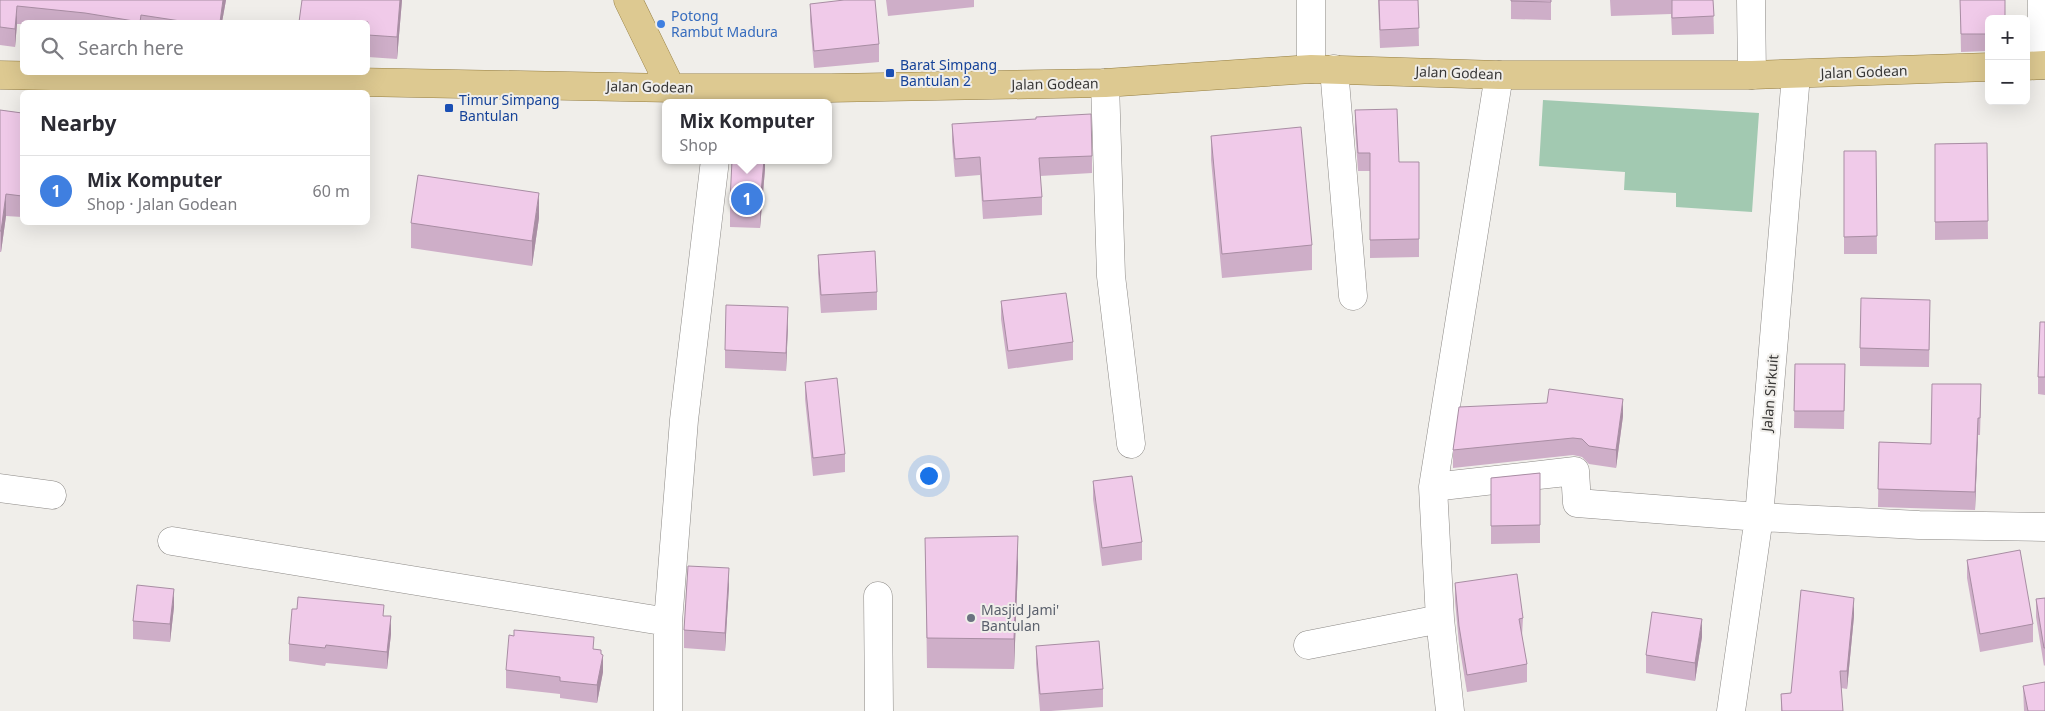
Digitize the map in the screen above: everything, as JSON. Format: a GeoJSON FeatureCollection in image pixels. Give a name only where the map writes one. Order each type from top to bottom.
{"type":"FeatureCollection","features":[{"type":"Feature","properties":{"kind":"main road"},"geometry":{"type":"LineString","coordinates":[[628,0],[671,88]]}},
{"type":"Feature","properties":{"kind":"main road","name":"Jalan Godean"},"geometry":{"type":"LineString","coordinates":[[0,75],[671,88],[723,95],[832,88],[1105,83],[1323,69],[1499,75],[1752,75],[1985,67]]}},
{"type":"Feature","properties":{"kind":"street"},"geometry":{"type":"LineString","coordinates":[[1311,0],[1323,69],[1352,296]]}},
{"type":"Feature","properties":{"kind":"street"},"geometry":{"type":"LineString","coordinates":[[1751,0],[1752,75]]}},
{"type":"Feature","properties":{"kind":"street"},"geometry":{"type":"LineString","coordinates":[[2038,65],[2042,0]]}},
{"type":"Feature","properties":{"kind":"street","name":"Jalan Sirkuit"},"geometry":{"type":"LineString","coordinates":[[1730,711],[1759,517],[1796,74]]}},
{"type":"Feature","properties":{"kind":"street"},"geometry":{"type":"LineString","coordinates":[[1450,711],[1440,620],[1433,487],[1499,75]]}},
{"type":"Feature","properties":{"kind":"street"},"geometry":{"type":"LineString","coordinates":[[1105,83],[1111,276],[1130,444]]}},
{"type":"Feature","properties":{"kind":"street"},"geometry":{"type":"LineString","coordinates":[[668,711],[668,622],[684,420],[715,164]]}},
{"type":"Feature","properties":{"kind":"street"},"geometry":{"type":"LineString","coordinates":[[1433,487],[1574,472],[1577,503],[1759,517],[1919,525],[2045,527]]}},
{"type":"Feature","properties":{"kind":"street"},"geometry":{"type":"LineString","coordinates":[[0,488],[52,495]]}},
{"type":"Feature","properties":{"kind":"street"},"geometry":{"type":"LineString","coordinates":[[172,541],[668,622]]}},
{"type":"Feature","properties":{"kind":"street"},"geometry":{"type":"LineString","coordinates":[[878,596],[879,711]]}},
{"type":"Feature","properties":{"kind":"street"},"geometry":{"type":"LineString","coordinates":[[1308,645],[1440,620]]}},
{"type":"Feature","properties":{"kind":"green space"},"geometry":{"type":"Polygon","coordinates":[[[1543,100],[1759,113],[1752,212],[1676,207],[1676,193],[1624,190],[1625,172],[1539,166],[1543,100]]]}},
{"type":"Feature","properties":{"kind":"building"},"geometry":{"type":"Polygon","coordinates":[[[0,0],[223,0],[220,20],[174,20],[141,15],[140,20],[128,20],[85,13],[17,6],[15,29],[0,27],[0,0]]]}},
{"type":"Feature","properties":{"kind":"building"},"geometry":{"type":"Polygon","coordinates":[[[302,0],[400,0],[397,37],[370,35],[370,20],[299,20],[302,0]]]}},
{"type":"Feature","properties":{"kind":"building"},"geometry":{"type":"Polygon","coordinates":[[[844,0],[875,0],[879,44],[814,51],[810,4],[844,0]]]}},
{"type":"Feature","properties":{"kind":"building"},"geometry":{"type":"Polygon","coordinates":[[[1379,0],[1418,0],[1419,28],[1380,30],[1379,0]]]}},
{"type":"Feature","properties":{"kind":"building"},"geometry":{"type":"Polygon","coordinates":[[[1551,0],[1551,2],[1511,1],[1551,0]]]}},
{"type":"Feature","properties":{"kind":"building"},"geometry":{"type":"Polygon","coordinates":[[[1672,0],[1713,0],[1714,16],[1672,18],[1672,0]]]}},
{"type":"Feature","properties":{"kind":"building"},"geometry":{"type":"Polygon","coordinates":[[[1960,0],[2005,0],[2005,15],[1985,15],[1985,34],[1961,34],[1960,0]]]}},
{"type":"Feature","properties":{"kind":"building"},"geometry":{"type":"Polygon","coordinates":[[[1397,109],[1399,162],[1419,162],[1419,239],[1370,240],[1370,153],[1358,153],[1355,110],[1397,109]]]}},
{"type":"Feature","properties":{"kind":"building"},"geometry":{"type":"Polygon","coordinates":[[[0,110],[20,113],[20,196],[6,194],[0,231],[0,110]]]}},
{"type":"Feature","properties":{"kind":"building"},"geometry":{"type":"Polygon","coordinates":[[[1091,114],[1092,156],[1039,158],[1042,197],[983,201],[980,157],[955,159],[952,124],[1091,114]]]}},
{"type":"Feature","properties":{"kind":"building"},"geometry":{"type":"Polygon","coordinates":[[[1301,127],[1312,245],[1222,254],[1211,136],[1301,127]]]}},
{"type":"Feature","properties":{"kind":"building"},"geometry":{"type":"Polygon","coordinates":[[[1987,143],[1988,221],[1935,222],[1935,144],[1987,143]]]}},
{"type":"Feature","properties":{"kind":"building"},"geometry":{"type":"Polygon","coordinates":[[[1844,151],[1876,151],[1877,236],[1844,237],[1844,151]]]}},
{"type":"Feature","properties":{"kind":"building"},"geometry":{"type":"Polygon","coordinates":[[[732,164],[764,164],[760,204],[730,202],[732,164]]]}},
{"type":"Feature","properties":{"kind":"building"},"geometry":{"type":"Polygon","coordinates":[[[418,175],[539,193],[532,241],[411,223],[418,175]]]}},
{"type":"Feature","properties":{"kind":"building"},"geometry":{"type":"Polygon","coordinates":[[[875,251],[877,292],[821,295],[818,255],[875,251]]]}},
{"type":"Feature","properties":{"kind":"building"},"geometry":{"type":"Polygon","coordinates":[[[1066,293],[1073,342],[1008,351],[1001,301],[1066,293]]]}},
{"type":"Feature","properties":{"kind":"building"},"geometry":{"type":"Polygon","coordinates":[[[1861,298],[1930,300],[1929,350],[1860,348],[1861,298]]]}},
{"type":"Feature","properties":{"kind":"building"},"geometry":{"type":"Polygon","coordinates":[[[726,305],[788,307],[786,353],[725,350],[726,305]]]}},
{"type":"Feature","properties":{"kind":"building"},"geometry":{"type":"Polygon","coordinates":[[[2040,322],[2045,322],[2045,377],[2038,377],[2040,322]]]}},
{"type":"Feature","properties":{"kind":"building"},"geometry":{"type":"Polygon","coordinates":[[[1795,364],[1845,364],[1844,411],[1794,411],[1795,364]]]}},
{"type":"Feature","properties":{"kind":"building"},"geometry":{"type":"Polygon","coordinates":[[[837,378],[845,454],[813,458],[805,382],[837,378]]]}},
{"type":"Feature","properties":{"kind":"building"},"geometry":{"type":"Polygon","coordinates":[[[1932,384],[1981,384],[1975,492],[1878,489],[1879,442],[1931,444],[1932,384]]]}},
{"type":"Feature","properties":{"kind":"building"},"geometry":{"type":"Polygon","coordinates":[[[1549,389],[1623,399],[1616,450],[1589,446],[1582,439],[1573,438],[1453,450],[1459,407],[1547,403],[1549,389]]]}},
{"type":"Feature","properties":{"kind":"building"},"geometry":{"type":"Polygon","coordinates":[[[1540,473],[1540,525],[1491,526],[1491,478],[1540,473]]]}},
{"type":"Feature","properties":{"kind":"building"},"geometry":{"type":"Polygon","coordinates":[[[1132,476],[1142,542],[1102,548],[1093,481],[1132,476]]]}},
{"type":"Feature","properties":{"kind":"building","name":"Masjid Jami' Bantulan"},"geometry":{"type":"Polygon","coordinates":[[[1018,536],[1014,639],[927,638],[925,538],[1018,536]]]}},
{"type":"Feature","properties":{"kind":"building"},"geometry":{"type":"Polygon","coordinates":[[[2020,550],[2033,624],[1980,634],[1967,560],[2020,550]]]}},
{"type":"Feature","properties":{"kind":"building"},"geometry":{"type":"Polygon","coordinates":[[[688,566],[729,568],[725,633],[684,630],[688,566]]]}},
{"type":"Feature","properties":{"kind":"building"},"geometry":{"type":"Polygon","coordinates":[[[1517,574],[1523,618],[1519,619],[1527,664],[1467,675],[1459,626],[1455,583],[1517,574]]]}},
{"type":"Feature","properties":{"kind":"building"},"geometry":{"type":"Polygon","coordinates":[[[137,585],[174,589],[170,624],[133,621],[137,585]]]}},
{"type":"Feature","properties":{"kind":"building"},"geometry":{"type":"Polygon","coordinates":[[[1801,590],[1854,598],[1847,671],[1840,671],[1843,711],[1782,711],[1781,694],[1791,693],[1801,590]]]}},
{"type":"Feature","properties":{"kind":"building"},"geometry":{"type":"Polygon","coordinates":[[[298,597],[384,605],[383,616],[391,616],[387,652],[326,645],[325,648],[289,644],[292,609],[297,609],[298,597]]]}},
{"type":"Feature","properties":{"kind":"building"},"geometry":{"type":"Polygon","coordinates":[[[2045,598],[2045,648],[2044,648],[2036,599],[2045,598]]]}},
{"type":"Feature","properties":{"kind":"building"},"geometry":{"type":"Polygon","coordinates":[[[1652,612],[1702,619],[1695,663],[1646,655],[1652,612]]]}},
{"type":"Feature","properties":{"kind":"building"},"geometry":{"type":"Polygon","coordinates":[[[514,630],[594,637],[593,649],[601,650],[603,655],[597,685],[560,681],[560,677],[506,670],[509,635],[514,636],[514,630]]]}},
{"type":"Feature","properties":{"kind":"building"},"geometry":{"type":"Polygon","coordinates":[[[1099,641],[1103,689],[1040,694],[1036,646],[1099,641]]]}},
{"type":"Feature","properties":{"kind":"building"},"geometry":{"type":"Polygon","coordinates":[[[2045,682],[2045,711],[2028,711],[2023,686],[2045,682]]]}},
{"type":"Feature","properties":{"kind":"place","name":"Potong Rambut Madura"},"geometry":{"type":"Point","coordinates":[661,24]}},
{"type":"Feature","properties":{"kind":"place","name":"Barat Simpang Bantulan 2"},"geometry":{"type":"Point","coordinates":[890,73]}},
{"type":"Feature","properties":{"kind":"place","name":"Timur Simpang Bantulan"},"geometry":{"type":"Point","coordinates":[449,108]}},
{"type":"Feature","properties":{"kind":"place","name":"Mix Komputer"},"geometry":{"type":"Point","coordinates":[747,199]}},
{"type":"Feature","properties":{"kind":"place","name":"Masjid Jami' Bantulan"},"geometry":{"type":"Point","coordinates":[971,618]}}]}
